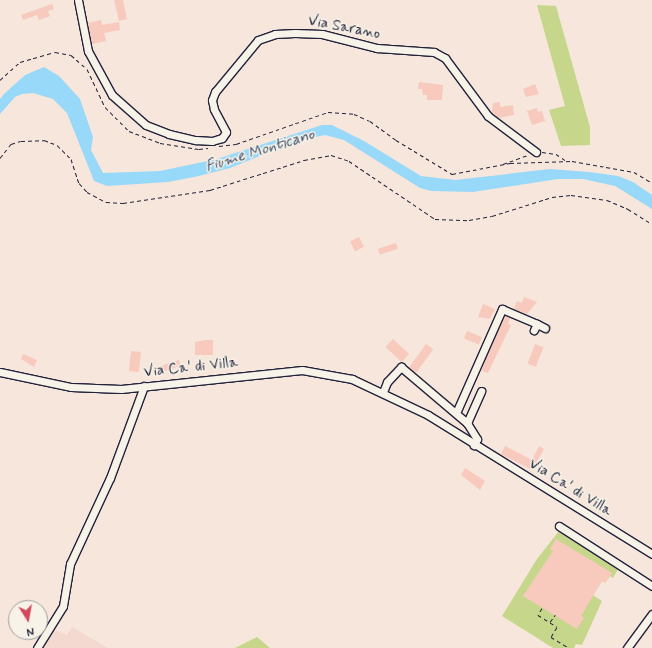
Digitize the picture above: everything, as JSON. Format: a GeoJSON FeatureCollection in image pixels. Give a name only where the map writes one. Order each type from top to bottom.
{"type":"FeatureCollection","features":[{"type":"Feature","properties":{"kind":"street","name":"Via Sarano"},"geometry":{"type":"LineString","coordinates":[[78,0],[88,51],[112,95],[146,125],[169,134],[201,140],[222,138],[226,132],[214,109],[212,100],[215,92],[258,40],[275,34],[322,34],[377,48],[434,52],[445,58],[488,116],[536,152]]}},
{"type":"Feature","properties":{"kind":"street"},"geometry":{"type":"LineString","coordinates":[[456,413],[502,309],[535,327],[545,328]]}},
{"type":"Feature","properties":{"kind":"street"},"geometry":{"type":"LineString","coordinates":[[383,392],[387,382],[401,367],[467,423],[477,439],[474,445]]}},
{"type":"Feature","properties":{"kind":"street","name":"Via Ca' di Villa"},"geometry":{"type":"LineString","coordinates":[[0,372],[71,387],[144,386],[302,370],[352,379],[383,392],[428,415],[474,445],[652,554]]}},
{"type":"Feature","properties":{"kind":"street"},"geometry":{"type":"LineString","coordinates":[[37,648],[63,606],[70,564],[110,478],[144,386]]}},
{"type":"Feature","properties":{"kind":"street"},"geometry":{"type":"LineString","coordinates":[[467,423],[481,391]]}},
{"type":"Feature","properties":{"kind":"street"},"geometry":{"type":"LineString","coordinates":[[559,526],[652,586]]}},
{"type":"Feature","properties":{"kind":"street"},"geometry":{"type":"LineString","coordinates":[[627,648],[652,614]]}},
{"type":"Feature","properties":{"kind":"path"},"geometry":{"type":"LineString","coordinates":[[0,80],[20,62],[55,52],[71,55],[87,69],[105,106],[129,131],[160,143],[199,149],[236,144],[328,112],[354,114],[370,121],[396,140],[452,174],[503,165],[566,160],[592,163],[634,172],[652,183]]}},
{"type":"Feature","properties":{"kind":"path"},"geometry":{"type":"LineString","coordinates":[[0,158],[12,144],[21,141],[44,140],[57,145],[71,158],[79,183],[87,192],[106,202],[123,203],[210,190],[304,160],[331,155],[349,161],[435,219],[469,220],[492,216],[552,197],[571,195],[607,200],[628,208],[652,224]]}},
{"type":"Feature","properties":{"kind":"path"},"geometry":{"type":"LineString","coordinates":[[503,165],[536,152],[556,154],[566,160]]}},
{"type":"Feature","properties":{"kind":"path"},"geometry":{"type":"LineString","coordinates":[[542,608],[538,615],[557,627],[551,637],[569,648]]}},
{"type":"Feature","properties":{"kind":"path"},"geometry":{"type":"LineString","coordinates":[[550,622],[555,616]]}},
{"type":"Feature","properties":{"kind":"shaded area"},"geometry":{"type":"Polygon","coordinates":[[[72,627],[108,648],[44,648],[53,632],[57,631],[67,635],[72,627]]]}},
{"type":"Feature","properties":{"kind":"green space"},"geometry":{"type":"Polygon","coordinates":[[[537,5],[556,6],[590,127],[590,145],[561,146],[549,110],[565,106],[537,5]]]}},
{"type":"Feature","properties":{"kind":"green space"},"geometry":{"type":"Polygon","coordinates":[[[559,531],[619,567],[613,578],[610,576],[605,583],[602,581],[593,595],[602,601],[582,645],[576,644],[574,648],[553,648],[502,616],[537,559],[559,531]]]}},
{"type":"Feature","properties":{"kind":"green space"},"geometry":{"type":"Polygon","coordinates":[[[257,637],[270,648],[235,648],[257,637]]]}},
{"type":"Feature","properties":{"kind":"water","name":"Fiume Monticano"},"geometry":{"type":"Polygon","coordinates":[[[44,67],[59,76],[80,99],[93,137],[91,150],[103,173],[160,171],[217,159],[322,125],[332,125],[364,141],[421,176],[455,180],[550,169],[618,176],[633,182],[652,195],[652,209],[615,186],[583,179],[558,179],[473,192],[431,191],[420,188],[344,140],[325,135],[297,141],[230,168],[199,176],[168,182],[107,186],[94,181],[67,113],[53,99],[33,93],[22,94],[15,97],[0,114],[0,99],[4,94],[25,75],[44,67]]]}},
{"type":"Feature","properties":{"kind":"building"},"geometry":{"type":"Polygon","coordinates":[[[114,0],[123,0],[127,19],[119,21],[114,0]]]}},
{"type":"Feature","properties":{"kind":"building"},"geometry":{"type":"Polygon","coordinates":[[[52,4],[54,9],[48,11],[50,16],[39,20],[37,15],[23,20],[21,15],[52,4]]]}},
{"type":"Feature","properties":{"kind":"building"},"geometry":{"type":"Polygon","coordinates":[[[101,20],[102,25],[119,22],[120,30],[104,33],[106,41],[92,44],[88,23],[101,20]]]}},
{"type":"Feature","properties":{"kind":"building"},"geometry":{"type":"Polygon","coordinates":[[[419,82],[443,85],[442,100],[427,100],[427,95],[423,95],[422,89],[418,89],[419,82]]]}},
{"type":"Feature","properties":{"kind":"building"},"geometry":{"type":"Polygon","coordinates":[[[535,84],[539,94],[526,97],[523,89],[535,84]]]}},
{"type":"Feature","properties":{"kind":"building"},"geometry":{"type":"Polygon","coordinates":[[[500,102],[500,107],[513,105],[514,115],[498,118],[492,112],[493,103],[500,102]]]}},
{"type":"Feature","properties":{"kind":"building"},"geometry":{"type":"Polygon","coordinates":[[[537,108],[538,112],[542,111],[545,121],[532,125],[527,111],[537,108]]]}},
{"type":"Feature","properties":{"kind":"building"},"geometry":{"type":"Polygon","coordinates":[[[359,237],[364,247],[355,251],[350,242],[359,237]]]}},
{"type":"Feature","properties":{"kind":"building"},"geometry":{"type":"Polygon","coordinates":[[[396,243],[398,249],[380,255],[378,249],[396,243]]]}},
{"type":"Feature","properties":{"kind":"building"},"geometry":{"type":"Polygon","coordinates":[[[524,297],[537,302],[527,314],[514,309],[517,301],[522,303],[524,297]]]}},
{"type":"Feature","properties":{"kind":"building"},"geometry":{"type":"Polygon","coordinates":[[[483,304],[495,309],[490,319],[478,317],[483,304]]]}},
{"type":"Feature","properties":{"kind":"building"},"geometry":{"type":"Polygon","coordinates":[[[505,316],[510,318],[508,324],[511,325],[488,373],[482,371],[485,360],[505,316]]]}},
{"type":"Feature","properties":{"kind":"building"},"geometry":{"type":"Polygon","coordinates":[[[467,331],[482,337],[479,344],[464,338],[467,331]]]}},
{"type":"Feature","properties":{"kind":"building"},"geometry":{"type":"Polygon","coordinates":[[[393,339],[409,354],[402,362],[385,347],[393,339]]]}},
{"type":"Feature","properties":{"kind":"building"},"geometry":{"type":"Polygon","coordinates":[[[213,340],[213,355],[195,355],[195,342],[213,340]]]}},
{"type":"Feature","properties":{"kind":"building"},"geometry":{"type":"Polygon","coordinates":[[[426,344],[433,349],[416,373],[409,367],[426,344]]]}},
{"type":"Feature","properties":{"kind":"building"},"geometry":{"type":"Polygon","coordinates":[[[535,344],[543,347],[536,367],[527,364],[535,344]]]}},
{"type":"Feature","properties":{"kind":"building"},"geometry":{"type":"Polygon","coordinates":[[[131,351],[141,352],[139,372],[129,371],[131,351]]]}},
{"type":"Feature","properties":{"kind":"building"},"geometry":{"type":"Polygon","coordinates":[[[23,354],[37,360],[34,367],[21,359],[23,354]]]}},
{"type":"Feature","properties":{"kind":"building"},"geometry":{"type":"Polygon","coordinates":[[[179,360],[181,366],[154,374],[152,369],[179,360]]]}},
{"type":"Feature","properties":{"kind":"building"},"geometry":{"type":"Polygon","coordinates":[[[505,446],[532,460],[539,446],[544,449],[532,470],[501,454],[505,446]]]}},
{"type":"Feature","properties":{"kind":"building"},"geometry":{"type":"Polygon","coordinates":[[[465,468],[485,481],[480,490],[461,475],[465,468]]]}},
{"type":"Feature","properties":{"kind":"building"},"geometry":{"type":"Polygon","coordinates":[[[556,539],[612,573],[605,583],[602,581],[581,616],[584,618],[577,629],[523,596],[553,551],[550,549],[556,539]]]}}]}
